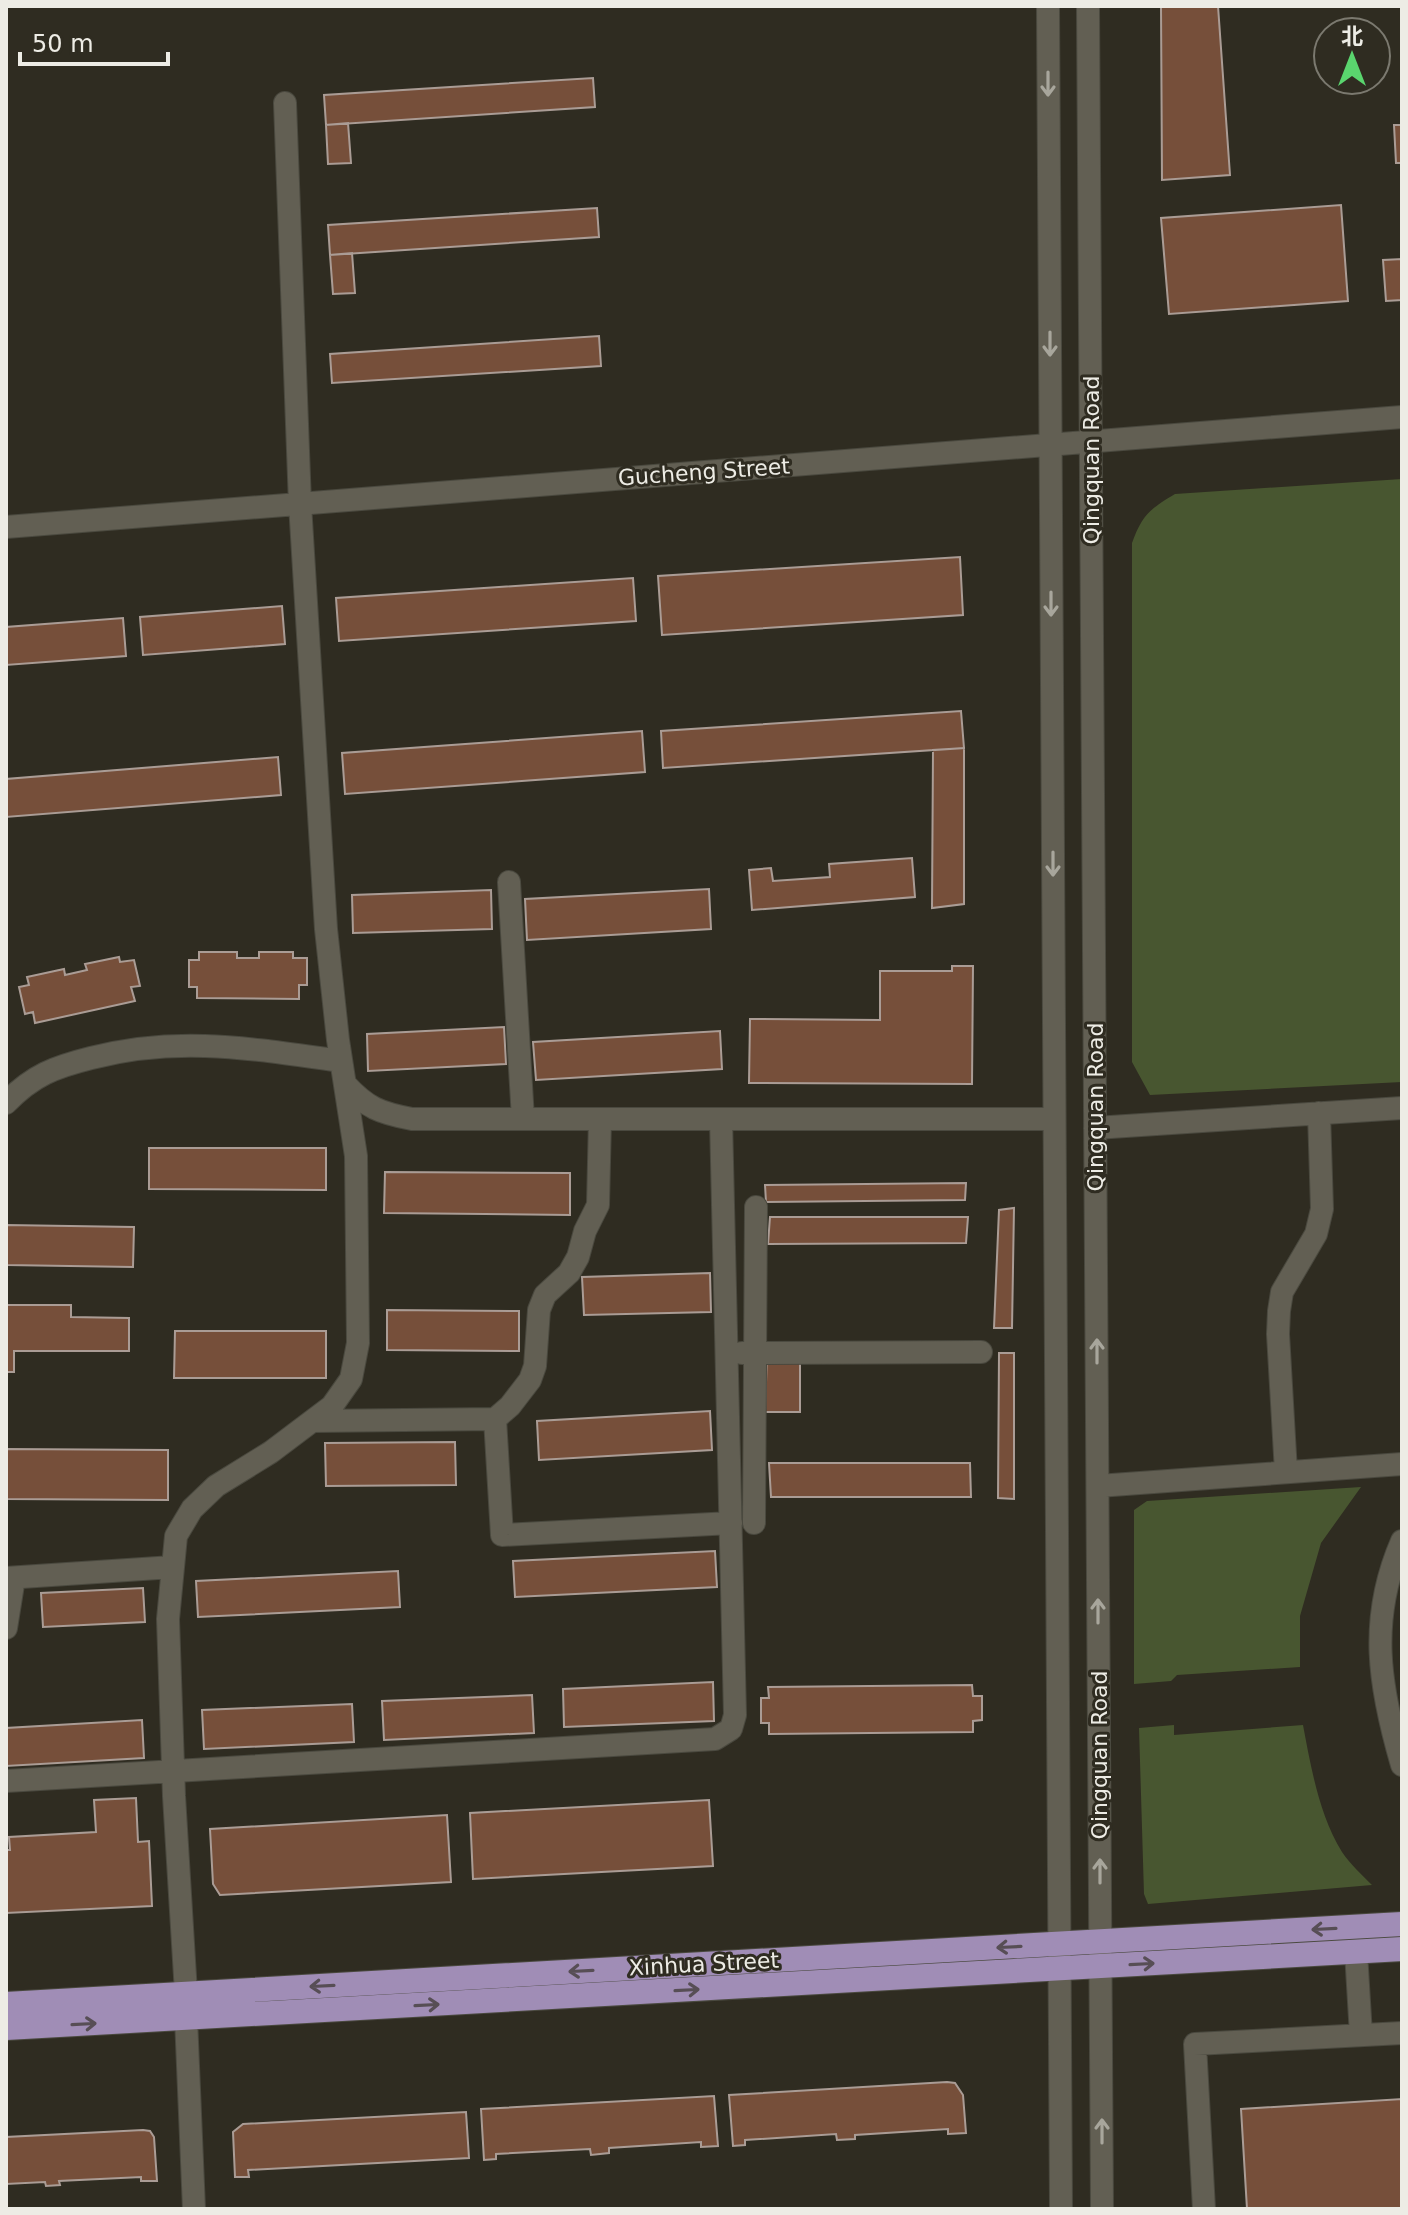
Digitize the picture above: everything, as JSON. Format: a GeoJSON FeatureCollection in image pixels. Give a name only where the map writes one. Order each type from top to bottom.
{"type":"FeatureCollection","features":[{"type":"Feature","properties":{"kind":"main road","name":"Xinhua Street"},"geometry":{"type":"LineString","coordinates":[[6,2004],[1402,1924]]}},
{"type":"Feature","properties":{"kind":"main road","name":"Xinhua Street"},"geometry":{"type":"LineString","coordinates":[[6,2028],[1402,1949]]}},
{"type":"Feature","properties":{"kind":"street","name":"Qingquan Road"},"geometry":{"type":"LineString","coordinates":[[1048,6],[1061,2209]]}},
{"type":"Feature","properties":{"kind":"street","name":"Qingquan Road"},"geometry":{"type":"LineString","coordinates":[[1088,6],[1102,2209]]}},
{"type":"Feature","properties":{"kind":"street"},"geometry":{"type":"LineString","coordinates":[[186,1993],[168,1619],[176,1536],[192,1509],[216,1486],[271,1452],[332,1406],[351,1379],[358,1343],[356,1156],[341,1061],[326,929],[300,504],[285,103]]}},
{"type":"Feature","properties":{"kind":"street","name":"Gucheng Street"},"geometry":{"type":"LineString","coordinates":[[6,527],[1402,417]]}},
{"type":"Feature","properties":{"kind":"street"},"geometry":{"type":"LineString","coordinates":[[509,882],[523,1119]]}},
{"type":"Feature","properties":{"kind":"street"},"geometry":{"type":"LineString","coordinates":[[6,1103],[21,1087],[52,1068],[117,1051],[169,1045],[223,1045],[341,1061]]}},
{"type":"Feature","properties":{"kind":"street"},"geometry":{"type":"LineString","coordinates":[[345,1084],[362,1103],[389,1115],[412,1119],[1054,1119]]}},
{"type":"Feature","properties":{"kind":"street"},"geometry":{"type":"LineString","coordinates":[[1095,1128],[1402,1108]]}},
{"type":"Feature","properties":{"kind":"street"},"geometry":{"type":"LineString","coordinates":[[1286,1472],[1279,1311],[1282,1292],[1316,1234],[1322,1209],[1319,1113]]}},
{"type":"Feature","properties":{"kind":"street"},"geometry":{"type":"LineString","coordinates":[[313,1421],[495,1419],[510,1406],[530,1380],[535,1366],[539,1310],[545,1295],[569,1273],[598,1205],[600,1119]]}},
{"type":"Feature","properties":{"kind":"street"},"geometry":{"type":"LineString","coordinates":[[6,1781],[715,1739],[731,1729],[735,1715],[721,1119]]}},
{"type":"Feature","properties":{"kind":"street"},"geometry":{"type":"LineString","coordinates":[[754,1523],[748,1353],[756,1207]]}},
{"type":"Feature","properties":{"kind":"street"},"geometry":{"type":"LineString","coordinates":[[748,1353],[981,1352]]}},
{"type":"Feature","properties":{"kind":"street"},"geometry":{"type":"LineString","coordinates":[[495,1419],[502,1535],[731,1523]]}},
{"type":"Feature","properties":{"kind":"street"},"geometry":{"type":"LineString","coordinates":[[1098,1486],[1402,1464]]}},
{"type":"Feature","properties":{"kind":"street"},"geometry":{"type":"LineString","coordinates":[[1402,1541],[1381,1603],[1380,1652],[1386,1697],[1402,1765]]}},
{"type":"Feature","properties":{"kind":"street"},"geometry":{"type":"LineString","coordinates":[[6,1628],[10,1578],[173,1567]]}},
{"type":"Feature","properties":{"kind":"street"},"geometry":{"type":"LineString","coordinates":[[1356,1952],[1361,2035]]}},
{"type":"Feature","properties":{"kind":"street"},"geometry":{"type":"LineString","coordinates":[[186,2018],[194,2209]]}},
{"type":"Feature","properties":{"kind":"street"},"geometry":{"type":"LineString","coordinates":[[1204,2209],[1195,2044],[1402,2033]]}},
{"type":"Feature","properties":{"kind":"green space"},"geometry":{"type":"Polygon","coordinates":[[[1402,479],[1402,1082],[1150,1095],[1132,1062],[1132,543],[1136,533],[1148,514],[1175,494],[1402,479]]]}},
{"type":"Feature","properties":{"kind":"green space"},"geometry":{"type":"Polygon","coordinates":[[[1361,1487],[1321,1543],[1300,1616],[1300,1667],[1177,1675],[1171,1681],[1134,1684],[1134,1510],[1147,1501],[1361,1487]]]}},
{"type":"Feature","properties":{"kind":"green space"},"geometry":{"type":"Polygon","coordinates":[[[1174,1725],[1174,1735],[1303,1725],[1327,1822],[1345,1856],[1372,1885],[1148,1904],[1144,1894],[1139,1728],[1174,1725]]]}},
{"type":"Feature","properties":{"kind":"building"},"geometry":{"type":"Polygon","coordinates":[[[1161,6],[1218,6],[1230,175],[1162,180],[1161,6]]]}},
{"type":"Feature","properties":{"kind":"building"},"geometry":{"type":"Polygon","coordinates":[[[593,78],[595,107],[326,125],[324,95],[593,78]]]}},
{"type":"Feature","properties":{"kind":"building"},"geometry":{"type":"Polygon","coordinates":[[[348,123],[351,163],[328,164],[326,125],[348,123]]]}},
{"type":"Feature","properties":{"kind":"building"},"geometry":{"type":"Polygon","coordinates":[[[1394,125],[1402,125],[1402,163],[1396,163],[1394,125]]]}},
{"type":"Feature","properties":{"kind":"building"},"geometry":{"type":"Polygon","coordinates":[[[1341,205],[1348,301],[1169,314],[1161,218],[1341,205]]]}},
{"type":"Feature","properties":{"kind":"building"},"geometry":{"type":"Polygon","coordinates":[[[597,208],[599,237],[330,255],[328,225],[597,208]]]}},
{"type":"Feature","properties":{"kind":"building"},"geometry":{"type":"Polygon","coordinates":[[[352,253],[355,293],[333,294],[330,255],[352,253]]]}},
{"type":"Feature","properties":{"kind":"building"},"geometry":{"type":"Polygon","coordinates":[[[1402,259],[1402,300],[1386,301],[1383,260],[1402,259]]]}},
{"type":"Feature","properties":{"kind":"building"},"geometry":{"type":"Polygon","coordinates":[[[599,336],[601,366],[332,383],[330,354],[599,336]]]}},
{"type":"Feature","properties":{"kind":"building"},"geometry":{"type":"Polygon","coordinates":[[[960,557],[963,615],[662,635],[658,576],[960,557]]]}},
{"type":"Feature","properties":{"kind":"building"},"geometry":{"type":"Polygon","coordinates":[[[633,578],[636,621],[339,641],[336,598],[633,578]]]}},
{"type":"Feature","properties":{"kind":"building"},"geometry":{"type":"Polygon","coordinates":[[[282,606],[285,644],[143,655],[140,617],[282,606]]]}},
{"type":"Feature","properties":{"kind":"building"},"geometry":{"type":"Polygon","coordinates":[[[123,618],[126,656],[6,665],[6,627],[123,618]]]}},
{"type":"Feature","properties":{"kind":"building"},"geometry":{"type":"Polygon","coordinates":[[[961,711],[964,748],[663,768],[661,731],[961,711]]]}},
{"type":"Feature","properties":{"kind":"building"},"geometry":{"type":"Polygon","coordinates":[[[642,731],[645,772],[345,794],[342,753],[642,731]]]}},
{"type":"Feature","properties":{"kind":"building"},"geometry":{"type":"Polygon","coordinates":[[[964,748],[964,904],[932,908],[933,750],[964,748]]]}},
{"type":"Feature","properties":{"kind":"building"},"geometry":{"type":"Polygon","coordinates":[[[278,757],[281,795],[6,817],[6,779],[278,757]]]}},
{"type":"Feature","properties":{"kind":"building"},"geometry":{"type":"Polygon","coordinates":[[[912,858],[915,897],[752,910],[749,870],[771,868],[773,881],[830,877],[829,864],[912,858]]]}},
{"type":"Feature","properties":{"kind":"building"},"geometry":{"type":"Polygon","coordinates":[[[709,889],[711,929],[527,940],[525,899],[709,889]]]}},
{"type":"Feature","properties":{"kind":"building"},"geometry":{"type":"Polygon","coordinates":[[[491,890],[492,929],[353,933],[352,895],[491,890]]]}},
{"type":"Feature","properties":{"kind":"building"},"geometry":{"type":"Polygon","coordinates":[[[199,952],[237,952],[237,958],[259,958],[259,952],[293,952],[293,958],[307,958],[307,985],[299,985],[299,999],[197,998],[197,987],[189,987],[189,960],[199,960],[199,952]]]}},
{"type":"Feature","properties":{"kind":"building"},"geometry":{"type":"Polygon","coordinates":[[[119,957],[120,962],[134,960],[140,986],[131,987],[135,1001],[35,1023],[33,1012],[25,1014],[19,987],[29,985],[27,977],[64,969],[65,975],[87,970],[85,964],[119,957]]]}},
{"type":"Feature","properties":{"kind":"building"},"geometry":{"type":"Polygon","coordinates":[[[952,966],[973,966],[972,1084],[749,1083],[750,1019],[880,1020],[880,971],[952,971],[952,966]]]}},
{"type":"Feature","properties":{"kind":"building"},"geometry":{"type":"Polygon","coordinates":[[[504,1027],[506,1064],[368,1071],[367,1034],[504,1027]]]}},
{"type":"Feature","properties":{"kind":"building"},"geometry":{"type":"Polygon","coordinates":[[[720,1031],[722,1069],[536,1080],[533,1042],[720,1031]]]}},
{"type":"Feature","properties":{"kind":"building"},"geometry":{"type":"Polygon","coordinates":[[[149,1148],[326,1148],[326,1190],[149,1189],[149,1148]]]}},
{"type":"Feature","properties":{"kind":"building"},"geometry":{"type":"Polygon","coordinates":[[[385,1172],[570,1173],[570,1215],[384,1213],[385,1172]]]}},
{"type":"Feature","properties":{"kind":"building"},"geometry":{"type":"Polygon","coordinates":[[[966,1183],[965,1200],[766,1202],[765,1185],[966,1183]]]}},
{"type":"Feature","properties":{"kind":"building"},"geometry":{"type":"Polygon","coordinates":[[[1014,1208],[1012,1328],[994,1328],[999,1210],[1014,1208]]]}},
{"type":"Feature","properties":{"kind":"building"},"geometry":{"type":"Polygon","coordinates":[[[770,1217],[968,1217],[966,1243],[768,1244],[770,1217]]]}},
{"type":"Feature","properties":{"kind":"building"},"geometry":{"type":"Polygon","coordinates":[[[6,1225],[134,1227],[133,1267],[6,1265],[6,1225]]]}},
{"type":"Feature","properties":{"kind":"building"},"geometry":{"type":"Polygon","coordinates":[[[710,1273],[711,1312],[584,1315],[582,1277],[710,1273]]]}},
{"type":"Feature","properties":{"kind":"building"},"geometry":{"type":"Polygon","coordinates":[[[6,1305],[71,1305],[71,1317],[129,1318],[129,1351],[14,1351],[14,1372],[6,1372],[6,1305]]]}},
{"type":"Feature","properties":{"kind":"building"},"geometry":{"type":"Polygon","coordinates":[[[387,1310],[519,1311],[519,1351],[387,1350],[387,1310]]]}},
{"type":"Feature","properties":{"kind":"building"},"geometry":{"type":"Polygon","coordinates":[[[175,1331],[326,1331],[326,1378],[174,1378],[175,1331]]]}},
{"type":"Feature","properties":{"kind":"building"},"geometry":{"type":"Polygon","coordinates":[[[767,1353],[800,1353],[800,1412],[765,1412],[767,1353]]]}},
{"type":"Feature","properties":{"kind":"building"},"geometry":{"type":"Polygon","coordinates":[[[999,1353],[1014,1353],[1014,1499],[998,1498],[999,1353]]]}},
{"type":"Feature","properties":{"kind":"building"},"geometry":{"type":"Polygon","coordinates":[[[710,1411],[712,1450],[539,1460],[537,1421],[710,1411]]]}},
{"type":"Feature","properties":{"kind":"building"},"geometry":{"type":"Polygon","coordinates":[[[455,1442],[456,1485],[326,1486],[325,1443],[455,1442]]]}},
{"type":"Feature","properties":{"kind":"building"},"geometry":{"type":"Polygon","coordinates":[[[6,1449],[168,1450],[168,1500],[6,1499],[6,1449]]]}},
{"type":"Feature","properties":{"kind":"building"},"geometry":{"type":"Polygon","coordinates":[[[769,1463],[970,1463],[971,1497],[771,1497],[769,1463]]]}},
{"type":"Feature","properties":{"kind":"building"},"geometry":{"type":"Polygon","coordinates":[[[715,1551],[717,1587],[515,1597],[513,1561],[715,1551]]]}},
{"type":"Feature","properties":{"kind":"building"},"geometry":{"type":"Polygon","coordinates":[[[398,1571],[400,1607],[198,1617],[196,1581],[398,1571]]]}},
{"type":"Feature","properties":{"kind":"building"},"geometry":{"type":"Polygon","coordinates":[[[143,1588],[145,1622],[43,1627],[41,1593],[143,1588]]]}},
{"type":"Feature","properties":{"kind":"building"},"geometry":{"type":"Polygon","coordinates":[[[713,1682],[714,1721],[564,1727],[563,1689],[713,1682]]]}},
{"type":"Feature","properties":{"kind":"building"},"geometry":{"type":"Polygon","coordinates":[[[972,1685],[973,1696],[982,1696],[982,1720],[973,1721],[973,1732],[769,1734],[769,1723],[761,1723],[761,1698],[769,1698],[768,1687],[972,1685]]]}},
{"type":"Feature","properties":{"kind":"building"},"geometry":{"type":"Polygon","coordinates":[[[532,1695],[534,1733],[384,1740],[382,1701],[532,1695]]]}},
{"type":"Feature","properties":{"kind":"building"},"geometry":{"type":"Polygon","coordinates":[[[352,1704],[354,1742],[204,1749],[202,1710],[352,1704]]]}},
{"type":"Feature","properties":{"kind":"building"},"geometry":{"type":"Polygon","coordinates":[[[142,1720],[144,1758],[6,1766],[6,1728],[142,1720]]]}},
{"type":"Feature","properties":{"kind":"building"},"geometry":{"type":"Polygon","coordinates":[[[136,1798],[138,1842],[149,1841],[152,1906],[6,1913],[6,1850],[10,1850],[9,1837],[96,1832],[94,1800],[136,1798]]]}},
{"type":"Feature","properties":{"kind":"building"},"geometry":{"type":"Polygon","coordinates":[[[709,1800],[713,1866],[473,1879],[470,1813],[709,1800]]]}},
{"type":"Feature","properties":{"kind":"building"},"geometry":{"type":"Polygon","coordinates":[[[447,1815],[451,1882],[220,1895],[213,1884],[210,1829],[447,1815]]]}},
{"type":"Feature","properties":{"kind":"building"},"geometry":{"type":"Polygon","coordinates":[[[955,2083],[963,2095],[966,2133],[948,2134],[948,2129],[855,2135],[855,2139],[837,2140],[836,2134],[745,2140],[745,2145],[733,2146],[729,2095],[955,2083]]]}},
{"type":"Feature","properties":{"kind":"building"},"geometry":{"type":"Polygon","coordinates":[[[714,2096],[718,2146],[701,2147],[701,2142],[609,2148],[609,2153],[591,2155],[590,2149],[496,2154],[496,2159],[484,2160],[481,2109],[714,2096]]]}},
{"type":"Feature","properties":{"kind":"building"},"geometry":{"type":"Polygon","coordinates":[[[1402,2099],[1402,2209],[1247,2209],[1241,2109],[1402,2099]]]}},
{"type":"Feature","properties":{"kind":"building"},"geometry":{"type":"Polygon","coordinates":[[[466,2112],[469,2158],[248,2170],[249,2177],[235,2177],[233,2132],[243,2124],[466,2112]]]}},
{"type":"Feature","properties":{"kind":"building"},"geometry":{"type":"Polygon","coordinates":[[[150,2131],[154,2137],[157,2181],[141,2181],[141,2177],[59,2181],[60,2185],[46,2186],[45,2182],[6,2184],[6,2137],[150,2131]]]}}]}
